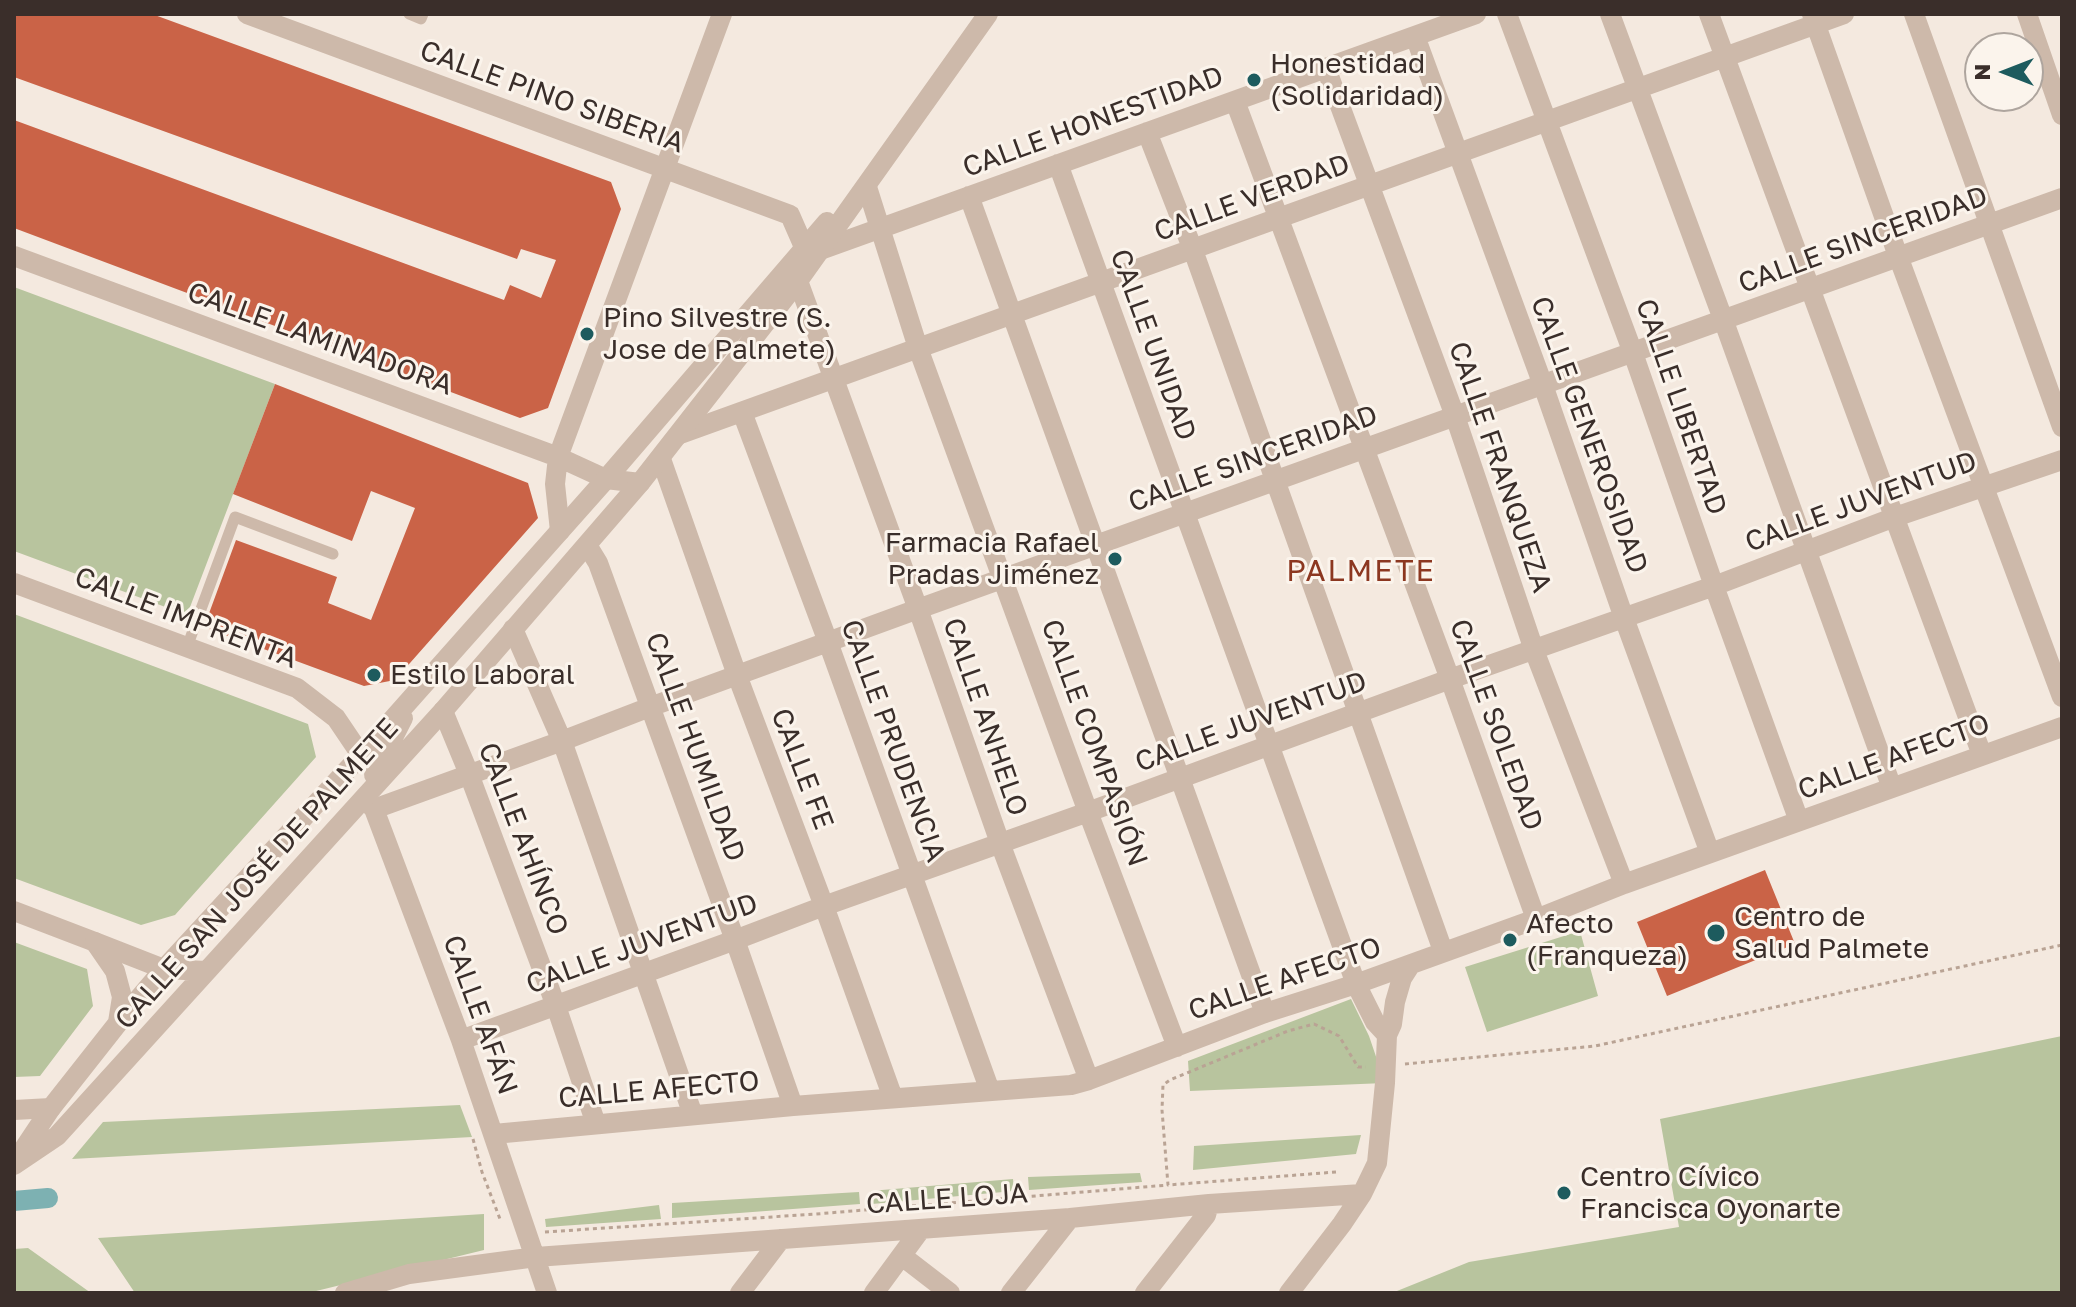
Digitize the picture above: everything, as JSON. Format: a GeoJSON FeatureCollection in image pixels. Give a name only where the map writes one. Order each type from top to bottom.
{"type":"FeatureCollection","features":[{"type":"Feature","properties":{"kind":"street","name":"CALLE PINO SIBERIA"},"geometry":{"type":"LineString","coordinates":[[247,14],[790,215],[812,248]]}},
{"type":"Feature","properties":{"kind":"street"},"geometry":{"type":"LineString","coordinates":[[560,531],[555,484],[558,457],[722,14]]}},
{"type":"Feature","properties":{"kind":"street","name":"CALLE SAN JOSÉ DE PALMETE"},"geometry":{"type":"LineString","coordinates":[[14,1164],[51,1108],[164,969],[361,755],[867,187],[988,14]]}},
{"type":"Feature","properties":{"kind":"street","name":"CALLE HONESTIDAD"},"geometry":{"type":"LineString","coordinates":[[812,248],[881,228],[1476,14]]}},
{"type":"Feature","properties":{"kind":"street","name":"CALLE LIBERTAD"},"geometry":{"type":"LineString","coordinates":[[1507,14],[1633,353],[1799,821]]}},
{"type":"Feature","properties":{"kind":"street"},"geometry":{"type":"LineString","coordinates":[[1610,14],[1892,788]]}},
{"type":"Feature","properties":{"kind":"street"},"geometry":{"type":"LineString","coordinates":[[1709,14],[1982,755]]}},
{"type":"Feature","properties":{"kind":"street","name":"CALLE VERDAD"},"geometry":{"type":"LineString","coordinates":[[680,434],[1725,57],[1813,19],[1844,14]]}},
{"type":"Feature","properties":{"kind":"street"},"geometry":{"type":"LineString","coordinates":[[1914,14],[2062,427]]}},
{"type":"Feature","properties":{"kind":"street"},"geometry":{"type":"LineString","coordinates":[[2027,14],[2062,115]]}},
{"type":"Feature","properties":{"kind":"street"},"geometry":{"type":"LineString","coordinates":[[1813,19],[2062,697]]}},
{"type":"Feature","properties":{"kind":"street","name":"CALLE GENEROSIDAD"},"geometry":{"type":"LineString","coordinates":[[1415,36],[1710,853]]}},
{"type":"Feature","properties":{"kind":"street","name":"CALLE FRANQUEZA"},"geometry":{"type":"LineString","coordinates":[[1326,68],[1455,416],[1534,650],[1624,884]]}},
{"type":"Feature","properties":{"kind":"street","name":"CALLE SOLEDAD"},"geometry":{"type":"LineString","coordinates":[[1235,101],[1536,919]]}},
{"type":"Feature","properties":{"kind":"street"},"geometry":{"type":"LineString","coordinates":[[1147,132],[1193,250],[1443,951]]}},
{"type":"Feature","properties":{"kind":"street","name":"CALLE SAN JOSÉ DE PALMETE"},"geometry":{"type":"LineString","coordinates":[[14,1164],[57,1136],[206,971],[369,803],[443,711],[661,459],[798,281],[812,248],[887,157]]}},
{"type":"Feature","properties":{"kind":"street","name":"CALLE UNIDAD"},"geometry":{"type":"LineString","coordinates":[[1058,164],[1356,984],[1375,1022],[1387,1035]]}},
{"type":"Feature","properties":{"kind":"street","name":"CALLE COMPASIÓN"},"geometry":{"type":"LineString","coordinates":[[867,187],[918,348],[1177,1047]]}},
{"type":"Feature","properties":{"kind":"street"},"geometry":{"type":"LineString","coordinates":[[969,196],[1265,1013]]}},
{"type":"Feature","properties":{"kind":"street","name":"CALLE SINCERIDAD"},"geometry":{"type":"LineString","coordinates":[[369,803],[469,774],[562,741],[918,609],[2062,198]]}},
{"type":"Feature","properties":{"kind":"street","name":"CALLE LAMINADORA"},"geometry":{"type":"LineString","coordinates":[[14,256],[558,457],[606,479],[640,483]]}},
{"type":"Feature","properties":{"kind":"street","name":"CALLE ANHELO"},"geometry":{"type":"LineString","coordinates":[[798,281],[1000,843],[1089,1080]]}},
{"type":"Feature","properties":{"kind":"street","name":"CALLE PRUDENCIA"},"geometry":{"type":"LineString","coordinates":[[742,412],[990,1091]]}},
{"type":"Feature","properties":{"kind":"street","name":"CALLE FE"},"geometry":{"type":"LineString","coordinates":[[661,459],[893,1098]]}},
{"type":"Feature","properties":{"kind":"street","name":"CALLE JUVENTUD"},"geometry":{"type":"LineString","coordinates":[[461,1040],[1450,679],[1714,586],[1895,517],[2062,460]]}},
{"type":"Feature","properties":{"kind":"street","name":"CALLE HUMILDAD"},"geometry":{"type":"LineString","coordinates":[[587,545],[598,563],[793,1106]]}},
{"type":"Feature","properties":{"kind":"street","name":"CALLE IMPRENTA"},"geometry":{"type":"LineString","coordinates":[[14,583],[297,688],[336,718],[361,755]]}},
{"type":"Feature","properties":{"kind":"street"},"geometry":{"type":"LineString","coordinates":[[513,629],[562,741],[693,1115]]}},
{"type":"Feature","properties":{"kind":"street"},"geometry":{"type":"LineString","coordinates":[[369,803],[418,690]]}},
{"type":"Feature","properties":{"kind":"street","name":"CALLE AHÍNCO"},"geometry":{"type":"LineString","coordinates":[[443,711],[556,1006],[596,1124]]}},
{"type":"Feature","properties":{"kind":"street","name":"CALLE AFECTO"},"geometry":{"type":"LineString","coordinates":[[494,1134],[793,1106],[1071,1085],[2062,727]]}},
{"type":"Feature","properties":{"kind":"street","name":"CALLE AFÁN"},"geometry":{"type":"LineString","coordinates":[[361,755],[369,803],[461,1040],[549,1292]]}},
{"type":"Feature","properties":{"kind":"street"},"geometry":{"type":"LineString","coordinates":[[14,911],[164,969],[206,971]]}},
{"type":"Feature","properties":{"kind":"street"},"geometry":{"type":"LineString","coordinates":[[95,942],[115,971],[122,997],[118,1023]]}},
{"type":"Feature","properties":{"kind":"street"},"geometry":{"type":"LineString","coordinates":[[1289,1293],[1342,1224],[1362,1194],[1377,1163],[1387,1035],[1402,978],[1411,964]]}},
{"type":"Feature","properties":{"kind":"street"},"geometry":{"type":"LineString","coordinates":[[14,1110],[51,1108]]}},
{"type":"Feature","properties":{"kind":"street","name":"CALLE LOJA"},"geometry":{"type":"LineString","coordinates":[[345,1293],[409,1274],[536,1257],[1362,1194]]}},
{"type":"Feature","properties":{"kind":"street"},"geometry":{"type":"LineString","coordinates":[[1145,1293],[1206,1215],[1209,1204]]}},
{"type":"Feature","properties":{"kind":"street"},"geometry":{"type":"LineString","coordinates":[[1011,1293],[1070,1218]]}},
{"type":"Feature","properties":{"kind":"street"},"geometry":{"type":"LineString","coordinates":[[874,1293],[921,1229]]}},
{"type":"Feature","properties":{"kind":"street"},"geometry":{"type":"LineString","coordinates":[[740,1293],[781,1239]]}},
{"type":"Feature","properties":{"kind":"street"},"geometry":{"type":"LineString","coordinates":[[902,1256],[950,1293]]}},
{"type":"Feature","properties":{"kind":"lane"},"geometry":{"type":"LineString","coordinates":[[409,14],[421,19],[423,14]]}},
{"type":"Feature","properties":{"kind":"lane"},"geometry":{"type":"LineString","coordinates":[[187,647],[235,517],[333,554]]}},
{"type":"Feature","properties":{"kind":"path"},"geometry":{"type":"LineString","coordinates":[[1168,1185],[1163,1085],[1288,1031],[1314,1024],[1339,1036],[1358,1067],[1595,1046],[2062,945]]}},
{"type":"Feature","properties":{"kind":"path"},"geometry":{"type":"LineString","coordinates":[[473,1139],[506,1234],[800,1215],[1336,1172]]}},
{"type":"Feature","properties":{"kind":"green space"},"geometry":{"type":"Polygon","coordinates":[[[14,287],[275,384],[187,615],[14,551],[14,287]]]}},
{"type":"Feature","properties":{"kind":"green space"},"geometry":{"type":"Polygon","coordinates":[[[14,614],[308,724],[316,757],[175,915],[141,925],[14,878],[14,614]]]}},
{"type":"Feature","properties":{"kind":"green space"},"geometry":{"type":"Polygon","coordinates":[[[1580,931],[1598,996],[1487,1032],[1465,967],[1580,931]]]}},
{"type":"Feature","properties":{"kind":"green space"},"geometry":{"type":"Polygon","coordinates":[[[14,942],[87,969],[93,1006],[40,1076],[14,1077],[14,942]]]}},
{"type":"Feature","properties":{"kind":"green space"},"geometry":{"type":"Polygon","coordinates":[[[1351,999],[1369,1036],[1385,1083],[1190,1091],[1188,1061],[1351,999]]]}},
{"type":"Feature","properties":{"kind":"green space"},"geometry":{"type":"Polygon","coordinates":[[[2062,1036],[2062,1293],[1392,1293],[1469,1262],[1679,1227],[1660,1119],[2062,1036]]]}},
{"type":"Feature","properties":{"kind":"green space"},"geometry":{"type":"Polygon","coordinates":[[[460,1105],[472,1137],[72,1159],[103,1122],[460,1105]]]}},
{"type":"Feature","properties":{"kind":"green space"},"geometry":{"type":"Polygon","coordinates":[[[1361,1135],[1356,1154],[1193,1170],[1194,1146],[1361,1135]]]}},
{"type":"Feature","properties":{"kind":"green space"},"geometry":{"type":"Polygon","coordinates":[[[1140,1173],[1142,1182],[1029,1190],[1028,1177],[1140,1173]]]}},
{"type":"Feature","properties":{"kind":"green space"},"geometry":{"type":"Polygon","coordinates":[[[1013,1179],[1014,1191],[872,1204],[870,1191],[1013,1179]]]}},
{"type":"Feature","properties":{"kind":"green space"},"geometry":{"type":"Polygon","coordinates":[[[859,1192],[860,1204],[672,1218],[672,1203],[859,1192]]]}},
{"type":"Feature","properties":{"kind":"green space"},"geometry":{"type":"Polygon","coordinates":[[[659,1205],[661,1219],[546,1227],[545,1219],[659,1205]]]}},
{"type":"Feature","properties":{"kind":"green space"},"geometry":{"type":"Polygon","coordinates":[[[484,1214],[484,1250],[308,1293],[135,1293],[98,1238],[484,1214]]]}},
{"type":"Feature","properties":{"kind":"green space"},"geometry":{"type":"Polygon","coordinates":[[[28,1248],[91,1293],[14,1293],[14,1249],[28,1248]]]}},
{"type":"Feature","properties":{"kind":"building"},"geometry":{"type":"Polygon","coordinates":[[[14,14],[152,14],[611,182],[621,209],[548,408],[520,418],[14,228],[14,120],[504,300],[510,285],[541,298],[556,260],[521,249],[517,259],[14,77],[14,14]]]}},
{"type":"Feature","properties":{"kind":"building"},"geometry":{"type":"Polygon","coordinates":[[[275,384],[528,483],[538,518],[395,680],[364,686],[204,627],[236,540],[337,577],[328,603],[371,620],[415,508],[371,491],[352,541],[233,494],[275,384]]]}},
{"type":"Feature","properties":{"kind":"building","name":"Centro de Salud Palmete"},"geometry":{"type":"Polygon","coordinates":[[[1765,870],[1795,944],[1667,996],[1637,922],[1765,870]]]}},
{"type":"Feature","properties":{"kind":"waterway"},"geometry":{"type":"LineString","coordinates":[[14,1201],[48,1198]]}},
{"type":"Feature","properties":{"kind":"place","name":"Honestidad (Solidaridad)"},"geometry":{"type":"Point","coordinates":[1254,80]}},
{"type":"Feature","properties":{"kind":"place","name":"Pino Silvestre (S. Jose de Palmete)"},"geometry":{"type":"Point","coordinates":[587,334]}},
{"type":"Feature","properties":{"kind":"place","name":"Farmacia Rafael Pradas Jiménez"},"geometry":{"type":"Point","coordinates":[1115,559]}},
{"type":"Feature","properties":{"kind":"place","name":"Estilo Laboral"},"geometry":{"type":"Point","coordinates":[374,675]}},
{"type":"Feature","properties":{"kind":"place","name":"Centro de Salud Palmete"},"geometry":{"type":"Point","coordinates":[1716,933]}},
{"type":"Feature","properties":{"kind":"place","name":"Afecto (Franqueza)"},"geometry":{"type":"Point","coordinates":[1510,940]}},
{"type":"Feature","properties":{"kind":"place","name":"Centro Cívico Francisca Oyonarte"},"geometry":{"type":"Point","coordinates":[1564,1193]}},
{"type":"Feature","properties":{"kind":"district","name":"PALMETE"},"geometry":{"type":"Point","coordinates":[1361,571]}}]}
